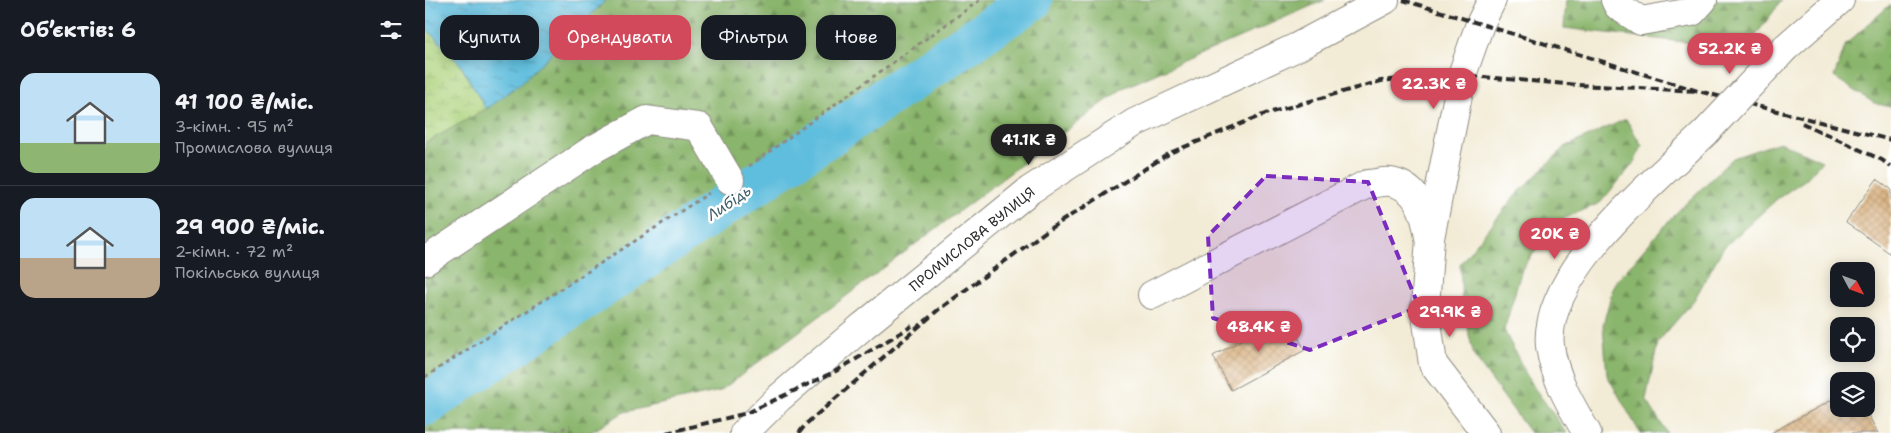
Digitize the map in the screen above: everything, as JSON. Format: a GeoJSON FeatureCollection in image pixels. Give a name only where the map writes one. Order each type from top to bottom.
{"type":"FeatureCollection","features":[{"type":"Feature","properties":{"kind":"street","name":"ПРОМИСЛОВА ВУЛИЦЯ"},"geometry":{"type":"LineString","coordinates":[[744,433],[779,398],[856,332],[1030,190],[1134,123],[1297,47],[1385,0]]}},
{"type":"Feature","properties":{"kind":"street"},"geometry":{"type":"LineString","coordinates":[[1486,433],[1433,364],[1425,308],[1430,238],[1462,76],[1481,24],[1493,0]]}},
{"type":"Feature","properties":{"kind":"street"},"geometry":{"type":"LineString","coordinates":[[1615,0],[1618,6],[1641,20],[1692,12],[1703,0]]}},
{"type":"Feature","properties":{"kind":"street"},"geometry":{"type":"LineString","coordinates":[[1587,433],[1567,400],[1550,345],[1551,324],[1559,298],[1577,265],[1613,223],[1706,132],[1785,48],[1840,0]]}},
{"type":"Feature","properties":{"kind":"street"},"geometry":{"type":"LineString","coordinates":[[425,261],[592,150],[647,120],[699,127],[730,180]]}},
{"type":"Feature","properties":{"kind":"street"},"geometry":{"type":"LineString","coordinates":[[1152,295],[1367,184],[1391,182],[1413,192],[1425,216],[1430,238]]}},
{"type":"Feature","properties":{"kind":"path"},"geometry":{"type":"LineString","coordinates":[[555,433],[570,425]]}},
{"type":"Feature","properties":{"kind":"highlighted area"},"geometry":{"type":"Polygon","coordinates":[[[1266,176],[1368,182],[1419,307],[1310,350],[1213,318],[1208,236],[1266,176]]]}},
{"type":"Feature","properties":{"kind":"green space"},"geometry":{"type":"Polygon","coordinates":[[[606,0],[1325,0],[1123,88],[720,391],[624,412],[590,433],[425,433],[425,143],[486,109],[519,84],[549,55],[549,60],[691,60],[691,15],[590,15],[606,0]]]}},
{"type":"Feature","properties":{"kind":"green space"},"geometry":{"type":"Polygon","coordinates":[[[1566,0],[1616,0],[1641,21],[1703,0],[1782,0],[1753,39],[1726,47],[1564,28],[1566,0]]]}},
{"type":"Feature","properties":{"kind":"green space"},"geometry":{"type":"Polygon","coordinates":[[[1891,4],[1891,107],[1874,103],[1834,77],[1846,44],[1891,4]]]}},
{"type":"Feature","properties":{"kind":"green space"},"geometry":{"type":"Polygon","coordinates":[[[425,27],[440,43],[440,60],[456,60],[460,64],[486,109],[425,143],[425,27]]]}},
{"type":"Feature","properties":{"kind":"green space"},"geometry":{"type":"Polygon","coordinates":[[[1626,119],[1642,146],[1634,163],[1600,203],[1558,221],[1522,269],[1504,330],[1530,382],[1567,433],[1530,433],[1474,356],[1462,305],[1460,264],[1515,196],[1565,147],[1626,119]]]}},
{"type":"Feature","properties":{"kind":"green space"},"geometry":{"type":"Polygon","coordinates":[[[1780,142],[1822,161],[1806,179],[1777,199],[1723,248],[1694,300],[1658,342],[1646,399],[1667,433],[1640,433],[1607,375],[1603,325],[1614,284],[1673,216],[1733,158],[1780,142]]]}},
{"type":"Feature","properties":{"kind":"water"},"geometry":{"type":"Polygon","coordinates":[[[425,0],[606,0],[591,15],[549,15],[549,56],[520,84],[486,109],[456,60],[539,60],[539,15],[440,15],[440,43],[425,27],[425,0]]]}},
{"type":"Feature","properties":{"kind":"building"},"geometry":{"type":"Polygon","coordinates":[[[1877,179],[1891,189],[1891,254],[1846,222],[1877,179]]]}},
{"type":"Feature","properties":{"kind":"building"},"geometry":{"type":"Polygon","coordinates":[[[1286,315],[1305,350],[1231,390],[1213,356],[1286,315]]]}},
{"type":"Feature","properties":{"kind":"building"},"geometry":{"type":"Polygon","coordinates":[[[1830,401],[1830,417],[1869,417],[1878,433],[1771,433],[1830,401]]]}},
{"type":"Feature","properties":{"kind":"waterway","name":"Либідь"},"geometry":{"type":"LineString","coordinates":[[425,405],[1032,0]]}},
{"type":"Feature","properties":{"kind":"railway"},"geometry":{"type":"LineString","coordinates":[[1403,0],[1698,91],[1891,140]]}},
{"type":"Feature","properties":{"kind":"railway"},"geometry":{"type":"LineString","coordinates":[[799,433],[806,424],[938,310],[1049,229],[1172,152],[1265,114],[1381,81],[1448,74],[1578,85],[1698,91]]}},
{"type":"Feature","properties":{"kind":"railway"},"geometry":{"type":"LineString","coordinates":[[1802,123],[1882,160],[1891,167]]}},
{"type":"Feature","properties":{"kind":"railway"},"geometry":{"type":"LineString","coordinates":[[666,433],[747,413],[836,371],[912,326]]}}]}
